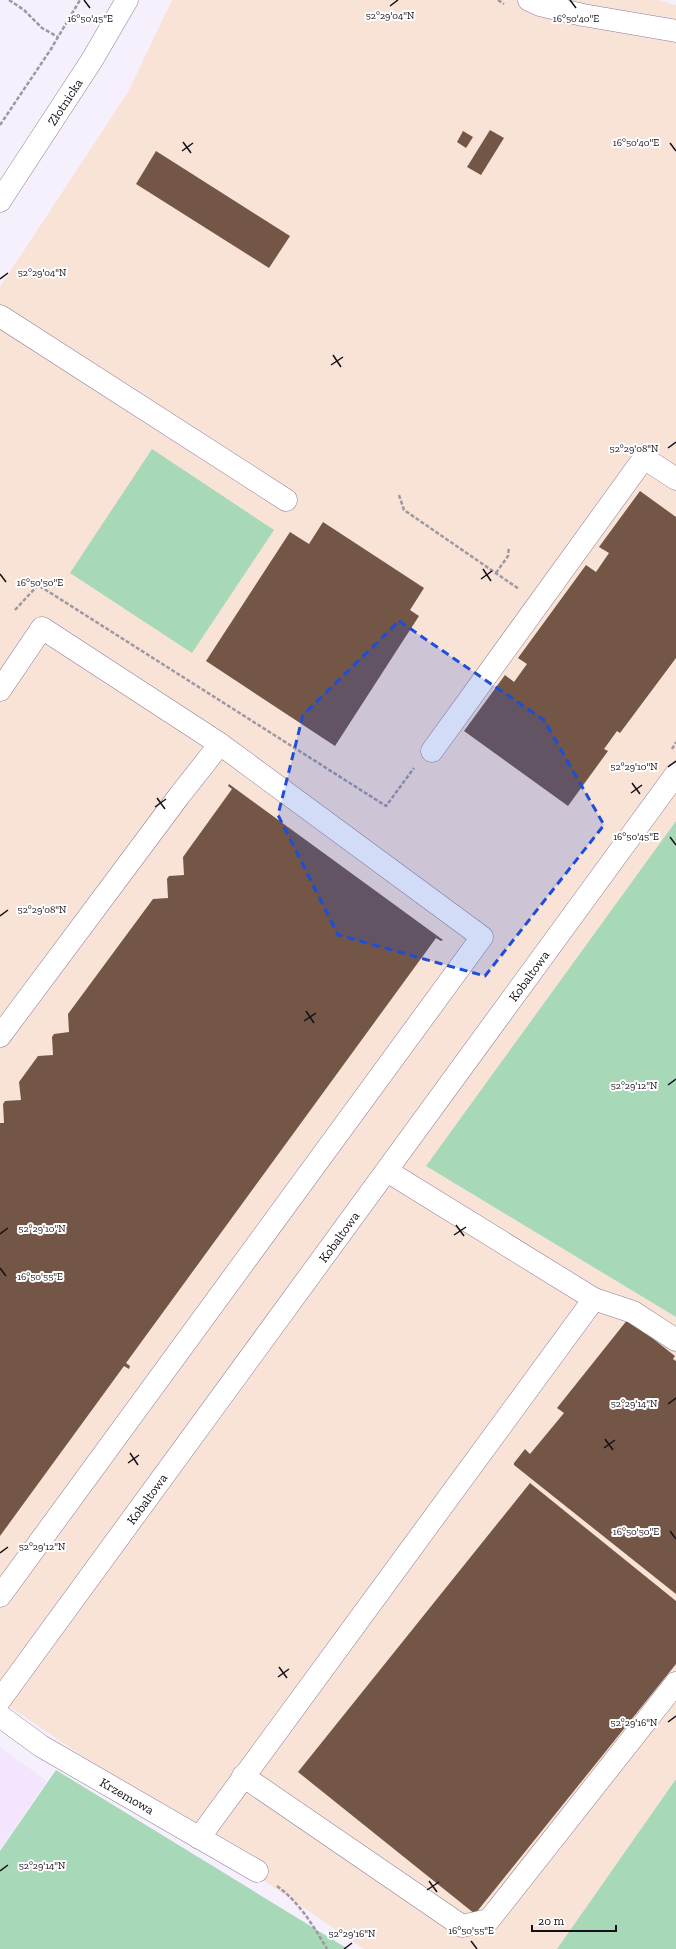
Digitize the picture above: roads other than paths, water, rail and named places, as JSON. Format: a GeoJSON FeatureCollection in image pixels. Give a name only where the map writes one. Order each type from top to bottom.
{"type":"FeatureCollection","features":[{"type":"Feature","properties":{"kind":"street","name":"Złotnicka"},"geometry":{"type":"LineString","coordinates":[[0,201],[92,60],[127,0]]}},
{"type":"Feature","properties":{"kind":"street"},"geometry":{"type":"LineString","coordinates":[[530,0],[540,5],[583,15],[676,31]]}},
{"type":"Feature","properties":{"kind":"street"},"geometry":{"type":"LineString","coordinates":[[0,316],[286,500]]}},
{"type":"Feature","properties":{"kind":"street"},"geometry":{"type":"LineString","coordinates":[[432,751],[644,458],[676,480]]}},
{"type":"Feature","properties":{"kind":"street"},"geometry":{"type":"LineString","coordinates":[[0,690],[42,628],[220,744],[482,937],[0,1596]]}},
{"type":"Feature","properties":{"kind":"street"},"geometry":{"type":"LineString","coordinates":[[0,1036],[220,744]]}},
{"type":"Feature","properties":{"kind":"street","name":"Kobaltowa"},"geometry":{"type":"LineString","coordinates":[[0,1700],[676,774]]}},
{"type":"Feature","properties":{"kind":"street"},"geometry":{"type":"LineString","coordinates":[[387,1171],[594,1299],[633,1312],[676,1340]]}},
{"type":"Feature","properties":{"kind":"street"},"geometry":{"type":"LineString","coordinates":[[199,1838],[594,1299]]}},
{"type":"Feature","properties":{"kind":"street"},"geometry":{"type":"LineString","coordinates":[[243,1776],[462,1926],[489,1920],[676,1682]]}},
{"type":"Feature","properties":{"kind":"street","name":"Krzemowa"},"geometry":{"type":"LineString","coordinates":[[0,1716],[41,1746],[257,1871]]}}]}
